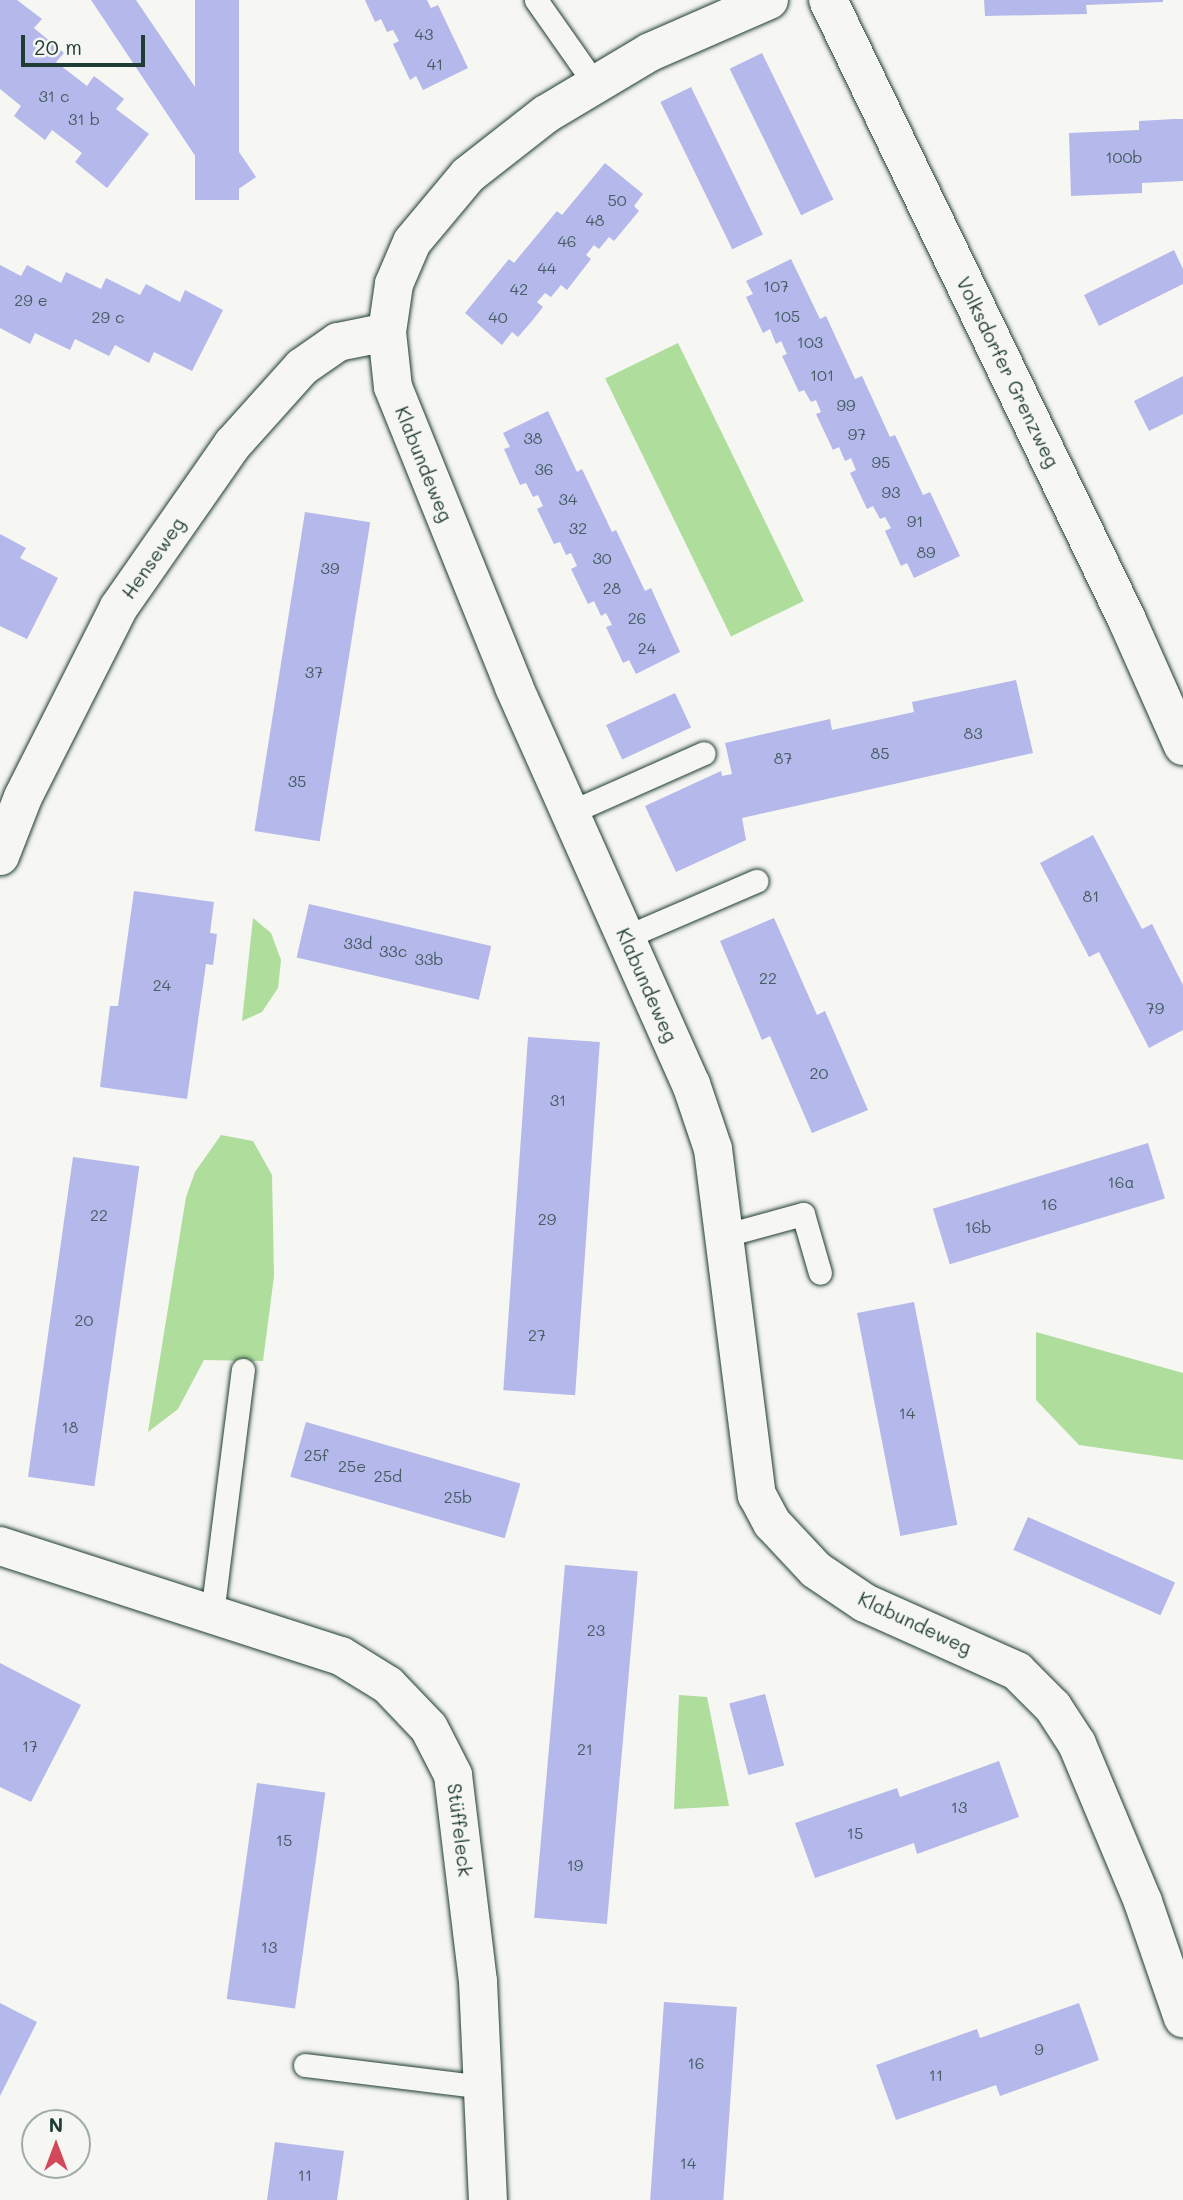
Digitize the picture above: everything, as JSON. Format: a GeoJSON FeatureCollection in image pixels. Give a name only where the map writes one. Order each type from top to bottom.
{"type":"FeatureCollection","features":[{"type":"Feature","properties":{"kind":"street","name":"Klabundeweg"},"geometry":{"type":"LineString","coordinates":[[769,0],[650,52],[546,114],[468,175],[412,242],[394,284],[387,332],[393,387],[514,687],[691,1084],[713,1149],[726,1235],[752,1475],[772,1523],[816,1570],[864,1603],[1017,1671],[1053,1707],[1077,1744],[1143,1902],[1183,2018]]}},
{"type":"Feature","properties":{"kind":"street","name":"Volksdorfer Grenzweg"},"geometry":{"type":"LineString","coordinates":[[828,0],[1127,620],[1183,746]]}},
{"type":"Feature","properties":{"kind":"street","name":"Henseweg"},"geometry":{"type":"LineString","coordinates":[[0,856],[23,797],[119,607],[232,445],[310,362],[338,342],[387,332]]}},
{"type":"Feature","properties":{"kind":"street","name":"Stüffeleck"},"geometry":{"type":"LineString","coordinates":[[0,1546],[341,1656],[388,1685],[429,1728],[453,1775],[478,1981],[488,2200]]}},
{"type":"Feature","properties":{"kind":"lane"},"geometry":{"type":"LineString","coordinates":[[536,0],[595,85]]}},
{"type":"Feature","properties":{"kind":"lane"},"geometry":{"type":"LineString","coordinates":[[571,812],[704,753]]}},
{"type":"Feature","properties":{"kind":"lane"},"geometry":{"type":"LineString","coordinates":[[626,937],[756,881]]}},
{"type":"Feature","properties":{"kind":"lane"},"geometry":{"type":"LineString","coordinates":[[726,1235],[803,1214],[820,1273]]}},
{"type":"Feature","properties":{"kind":"lane"},"geometry":{"type":"LineString","coordinates":[[212,1614],[243,1370]]}},
{"type":"Feature","properties":{"kind":"lane"},"geometry":{"type":"LineString","coordinates":[[305,2065],[484,2087]]}},
{"type":"Feature","properties":{"kind":"green space"},"geometry":{"type":"Polygon","coordinates":[[[678,343],[804,601],[731,636],[605,379],[678,343]]]}},
{"type":"Feature","properties":{"kind":"green space"},"geometry":{"type":"Polygon","coordinates":[[[253,918],[271,933],[281,960],[278,988],[262,1012],[242,1021],[253,918]]]}},
{"type":"Feature","properties":{"kind":"green space"},"geometry":{"type":"Polygon","coordinates":[[[221,1135],[253,1141],[272,1175],[274,1276],[263,1361],[204,1360],[178,1409],[148,1432],[186,1197],[195,1172],[221,1135]]]}},
{"type":"Feature","properties":{"kind":"green space"},"geometry":{"type":"Polygon","coordinates":[[[1036,1332],[1183,1373],[1183,1460],[1079,1445],[1036,1400],[1036,1332]]]}},
{"type":"Feature","properties":{"kind":"green space"},"geometry":{"type":"Polygon","coordinates":[[[679,1695],[707,1697],[729,1806],[674,1809],[679,1695]]]}},
{"type":"Feature","properties":{"kind":"building"},"geometry":{"type":"Polygon","coordinates":[[[0,0],[17,0],[42,19],[34,28],[64,53],[56,62],[87,86],[94,76],[124,99],[116,109],[149,134],[107,188],[75,162],[82,153],[52,130],[45,140],[14,116],[21,106],[0,89],[0,0]]]}},
{"type":"Feature","properties":{"kind":"building"},"geometry":{"type":"Polygon","coordinates":[[[91,0],[136,0],[256,177],[224,199],[91,0]]]}},
{"type":"Feature","properties":{"kind":"building"},"geometry":{"type":"Polygon","coordinates":[[[195,0],[239,0],[239,200],[195,200],[195,0]]]}},
{"type":"Feature","properties":{"kind":"building"},"geometry":{"type":"Polygon","coordinates":[[[365,0],[427,0],[431,8],[438,5],[468,68],[423,90],[416,76],[410,80],[393,44],[399,41],[393,30],[387,32],[381,19],[375,22],[365,0]]]}},
{"type":"Feature","properties":{"kind":"building"},"geometry":{"type":"Polygon","coordinates":[[[984,0],[1163,2],[1086,5],[1087,14],[985,16],[984,0]]]}},
{"type":"Feature","properties":{"kind":"building"},"geometry":{"type":"Polygon","coordinates":[[[762,53],[833,200],[801,215],[730,69],[762,53]]]}},
{"type":"Feature","properties":{"kind":"building"},"geometry":{"type":"Polygon","coordinates":[[[691,87],[763,234],[732,249],[660,102],[691,87]]]}},
{"type":"Feature","properties":{"kind":"building"},"geometry":{"type":"Polygon","coordinates":[[[1183,119],[1183,181],[1142,183],[1142,193],[1071,196],[1069,133],[1139,130],[1139,121],[1183,119]]]}},
{"type":"Feature","properties":{"kind":"building"},"geometry":{"type":"Polygon","coordinates":[[[605,163],[643,194],[634,206],[639,211],[614,241],[609,237],[599,249],[594,245],[586,255],[591,259],[567,290],[561,285],[551,297],[545,293],[537,302],[543,307],[532,321],[518,337],[512,332],[502,345],[465,313],[509,259],[514,263],[557,211],[562,215],[605,163]]]}},
{"type":"Feature","properties":{"kind":"building"},"geometry":{"type":"Polygon","coordinates":[[[1174,250],[1183,269],[1183,284],[1099,326],[1084,295],[1174,250]]]}},
{"type":"Feature","properties":{"kind":"building"},"geometry":{"type":"Polygon","coordinates":[[[791,259],[820,319],[826,316],[855,379],[862,376],[890,437],[895,435],[923,495],[930,492],[960,556],[914,578],[907,563],[901,566],[885,531],[891,528],[885,517],[880,519],[873,506],[867,509],[850,473],[856,470],[851,458],[845,461],[839,447],[833,450],[816,414],[821,412],[816,400],[811,402],[804,390],[799,392],[782,356],[787,354],[781,341],[776,344],[770,329],[763,333],[746,297],[753,294],[746,281],[791,259]]]}},
{"type":"Feature","properties":{"kind":"building"},"geometry":{"type":"Polygon","coordinates":[[[0,265],[21,276],[27,265],[61,283],[66,272],[101,289],[106,278],[140,295],[146,284],[180,302],[185,290],[223,310],[192,371],[154,352],[149,363],[115,345],[109,356],[75,339],[70,350],[35,333],[30,344],[0,328],[0,265]]]}},
{"type":"Feature","properties":{"kind":"building"},"geometry":{"type":"Polygon","coordinates":[[[1183,376],[1183,414],[1149,431],[1134,401],[1183,376]]]}},
{"type":"Feature","properties":{"kind":"building"},"geometry":{"type":"Polygon","coordinates":[[[548,411],[577,472],[582,469],[612,532],[616,530],[645,591],[651,588],[680,652],[636,674],[629,660],[623,663],[606,627],[612,625],[606,613],[601,616],[594,601],[588,604],[571,569],[577,566],[571,553],[566,555],[560,542],[554,544],[537,509],[543,506],[538,495],[533,497],[526,483],[520,485],[504,449],[510,447],[503,433],[548,411]]]}},
{"type":"Feature","properties":{"kind":"building"},"geometry":{"type":"Polygon","coordinates":[[[305,512],[370,522],[320,841],[254,831],[305,512]]]}},
{"type":"Feature","properties":{"kind":"building"},"geometry":{"type":"Polygon","coordinates":[[[0,534],[26,548],[20,558],[58,578],[27,639],[0,626],[0,534]]]}},
{"type":"Feature","properties":{"kind":"building"},"geometry":{"type":"Polygon","coordinates":[[[1016,680],[1033,753],[742,818],[746,840],[676,872],[645,806],[721,771],[722,776],[732,774],[725,743],[830,719],[832,730],[914,712],[912,702],[1016,680]]]}},
{"type":"Feature","properties":{"kind":"building"},"geometry":{"type":"Polygon","coordinates":[[[675,693],[691,727],[622,760],[606,725],[675,693]]]}},
{"type":"Feature","properties":{"kind":"building"},"geometry":{"type":"Polygon","coordinates":[[[1093,835],[1142,929],[1152,924],[1183,985],[1183,1030],[1149,1048],[1099,952],[1089,957],[1040,863],[1093,835]]]}},
{"type":"Feature","properties":{"kind":"building"},"geometry":{"type":"Polygon","coordinates":[[[134,891],[214,902],[210,933],[217,934],[213,965],[206,964],[187,1099],[100,1087],[110,1006],[118,1006],[134,891]]]}},
{"type":"Feature","properties":{"kind":"building"},"geometry":{"type":"Polygon","coordinates":[[[309,904],[491,946],[479,1000],[297,958],[309,904]]]}},
{"type":"Feature","properties":{"kind":"building"},"geometry":{"type":"Polygon","coordinates":[[[774,918],[817,1015],[825,1011],[868,1110],[812,1133],[770,1036],[762,1040],[720,941],[774,918]]]}},
{"type":"Feature","properties":{"kind":"building"},"geometry":{"type":"Polygon","coordinates":[[[528,1037],[600,1042],[575,1395],[503,1390],[528,1037]]]}},
{"type":"Feature","properties":{"kind":"building"},"geometry":{"type":"Polygon","coordinates":[[[1148,1143],[1165,1198],[950,1264],[933,1209],[1148,1143]]]}},
{"type":"Feature","properties":{"kind":"building"},"geometry":{"type":"Polygon","coordinates":[[[73,1157],[139,1166],[94,1486],[28,1477],[73,1157]]]}},
{"type":"Feature","properties":{"kind":"building"},"geometry":{"type":"Polygon","coordinates":[[[914,1302],[957,1525],[900,1536],[857,1313],[914,1302]]]}},
{"type":"Feature","properties":{"kind":"building"},"geometry":{"type":"Polygon","coordinates":[[[306,1422],[520,1483],[505,1538],[290,1477],[306,1422]]]}},
{"type":"Feature","properties":{"kind":"building"},"geometry":{"type":"Polygon","coordinates":[[[1028,1517],[1175,1582],[1160,1615],[1013,1550],[1028,1517]]]}},
{"type":"Feature","properties":{"kind":"building"},"geometry":{"type":"Polygon","coordinates":[[[565,1565],[638,1571],[607,1924],[534,1918],[565,1565]]]}},
{"type":"Feature","properties":{"kind":"building"},"geometry":{"type":"Polygon","coordinates":[[[0,1663],[81,1705],[31,1802],[0,1787],[0,1663]]]}},
{"type":"Feature","properties":{"kind":"building"},"geometry":{"type":"Polygon","coordinates":[[[765,1694],[784,1765],[748,1775],[729,1704],[765,1694]]]}},
{"type":"Feature","properties":{"kind":"building"},"geometry":{"type":"Polygon","coordinates":[[[999,1761],[1019,1817],[917,1854],[914,1843],[815,1878],[795,1823],[897,1788],[900,1797],[999,1761]]]}},
{"type":"Feature","properties":{"kind":"building"},"geometry":{"type":"Polygon","coordinates":[[[257,1783],[325,1793],[295,2008],[227,1999],[257,1783]]]}},
{"type":"Feature","properties":{"kind":"building"},"geometry":{"type":"Polygon","coordinates":[[[664,2002],[737,2007],[723,2200],[650,2200],[664,2002]]]}},
{"type":"Feature","properties":{"kind":"building"},"geometry":{"type":"Polygon","coordinates":[[[0,2003],[37,2022],[0,2096],[0,2003]]]}},
{"type":"Feature","properties":{"kind":"building"},"geometry":{"type":"Polygon","coordinates":[[[1079,2003],[1099,2060],[1000,2096],[996,2085],[896,2120],[876,2065],[977,2029],[980,2038],[1079,2003]]]}},
{"type":"Feature","properties":{"kind":"building"},"geometry":{"type":"Polygon","coordinates":[[[275,2142],[344,2151],[337,2200],[267,2200],[275,2142]]]}}]}
